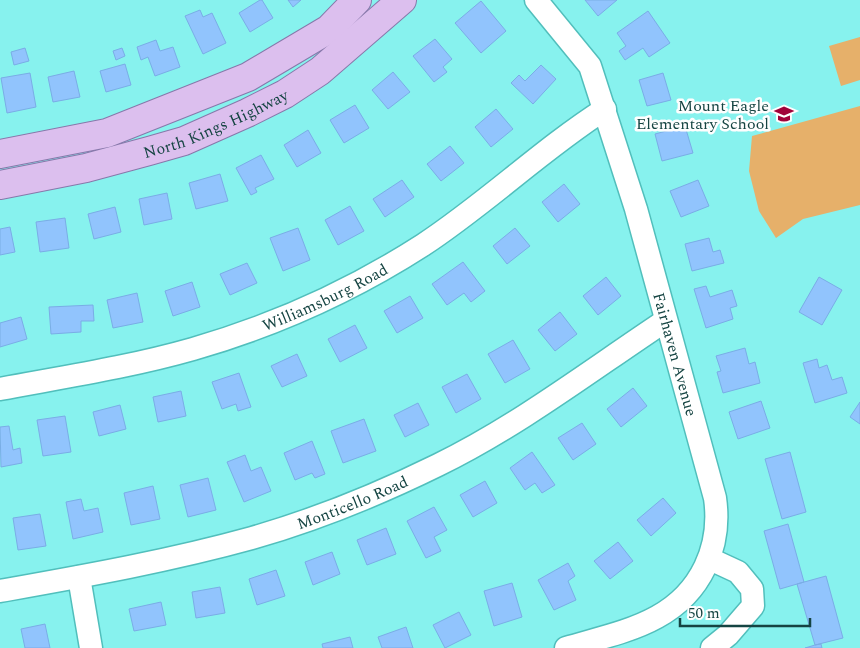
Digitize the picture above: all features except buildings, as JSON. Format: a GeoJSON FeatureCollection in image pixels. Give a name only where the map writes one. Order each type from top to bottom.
{"type":"FeatureCollection","features":[{"type":"Feature","properties":{"kind":"main road","name":"North Kings Highway"},"geometry":{"type":"LineString","coordinates":[[0,154],[108,133],[248,77],[329,28],[357,0]]}},
{"type":"Feature","properties":{"kind":"main road","name":"North Kings Highway"},"geometry":{"type":"LineString","coordinates":[[0,185],[86,168],[184,141],[246,113],[285,94],[320,71],[402,0]]}},
{"type":"Feature","properties":{"kind":"street","name":"Fairhaven Avenue"},"geometry":{"type":"LineString","coordinates":[[536,0],[590,66],[636,209],[665,321],[687,392],[715,498],[716,528],[710,559],[693,588],[675,606],[657,617],[579,646]]}},
{"type":"Feature","properties":{"kind":"street","name":"Williamsburg Road"},"geometry":{"type":"LineString","coordinates":[[0,389],[116,367],[193,349],[260,326],[337,293],[374,274],[454,224],[568,133],[605,109]]}},
{"type":"Feature","properties":{"kind":"street","name":"Monticello Road"},"geometry":{"type":"LineString","coordinates":[[0,591],[155,562],[253,538],[321,515],[440,464],[522,417],[665,321]]}},
{"type":"Feature","properties":{"kind":"street"},"geometry":{"type":"LineString","coordinates":[[710,559],[738,572],[752,589],[753,606],[728,635],[712,648]]}},
{"type":"Feature","properties":{"kind":"street"},"geometry":{"type":"LineString","coordinates":[[79,577],[91,648]]}},
{"type":"Feature","properties":{"kind":"shaded area"},"geometry":{"type":"Polygon","coordinates":[[[860,37],[860,80],[841,86],[829,46],[860,37]]]}},
{"type":"Feature","properties":{"kind":"shaded area"},"geometry":{"type":"Polygon","coordinates":[[[860,106],[860,205],[803,219],[776,238],[759,211],[749,171],[752,136],[860,106]]]}},
{"type":"Feature","properties":{"kind":"place","name":"Mount Eagle Elementary School"},"geometry":{"type":"Point","coordinates":[784,114]}}]}
